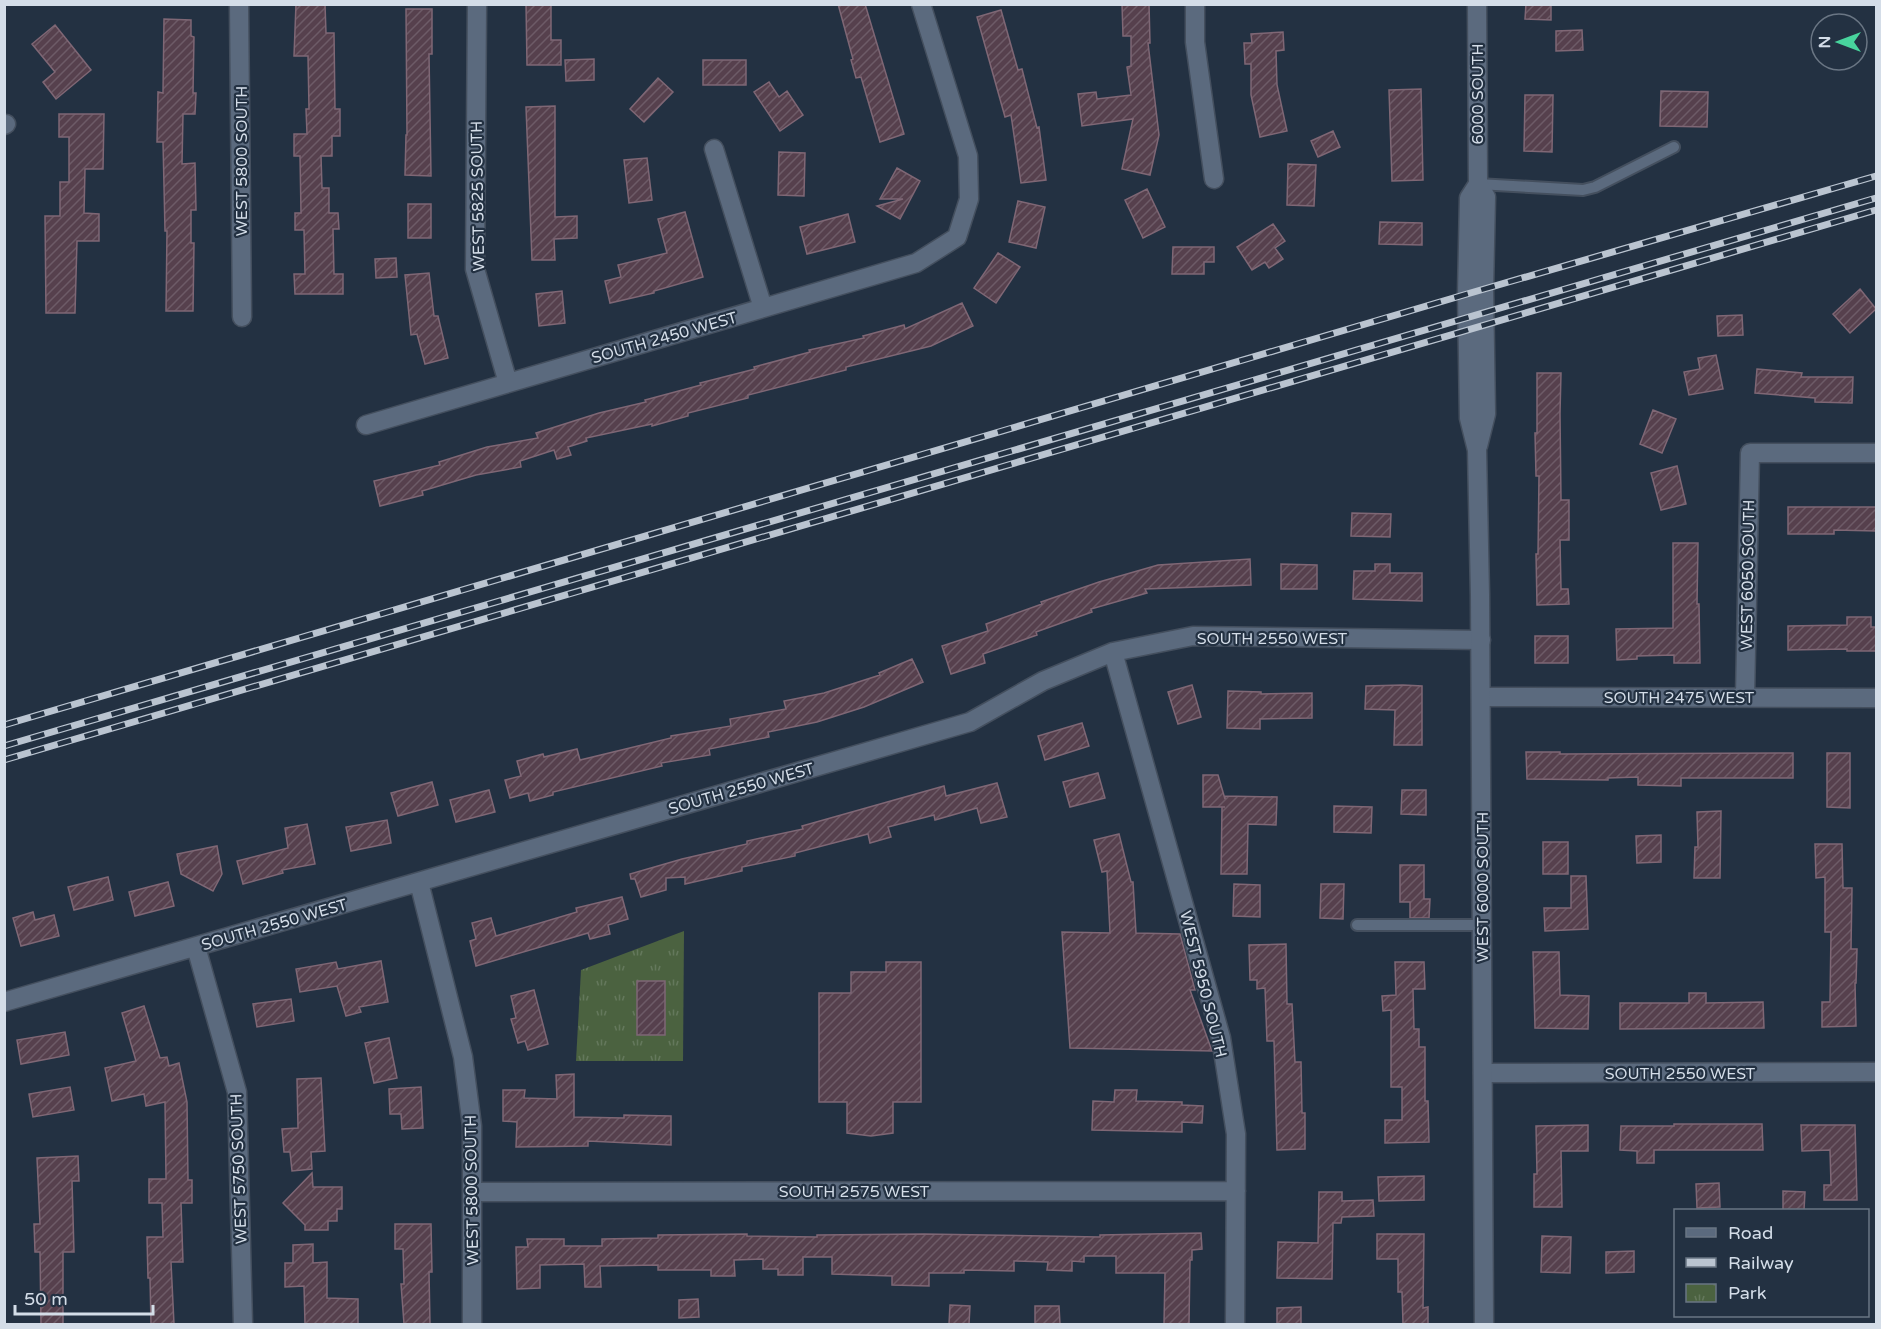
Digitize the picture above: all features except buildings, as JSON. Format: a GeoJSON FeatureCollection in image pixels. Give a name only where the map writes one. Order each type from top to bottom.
{"type":"FeatureCollection","features":[{"type":"Feature","properties":{"kind":"street","name":"WEST 5800 SOUTH"},"geometry":{"type":"LineString","coordinates":[[239,4],[242,317]]}},
{"type":"Feature","properties":{"kind":"street","name":"WEST 5825 SOUTH"},"geometry":{"type":"LineString","coordinates":[[477,4],[475,269],[508,383]]}},
{"type":"Feature","properties":{"kind":"street","name":"SOUTH 2450 WEST"},"geometry":{"type":"LineString","coordinates":[[366,425],[916,263],[957,237],[969,199],[968,156],[921,4]]}},
{"type":"Feature","properties":{"kind":"street"},"geometry":{"type":"LineString","coordinates":[[1195,4],[1195,42],[1214,179]]}},
{"type":"Feature","properties":{"kind":"street","name":"6000 SOUTH"},"geometry":{"type":"LineString","coordinates":[[1477,4],[1478,184],[1469,198],[1477,328]]}},
{"type":"Feature","properties":{"kind":"street"},"geometry":{"type":"LineString","coordinates":[[714,149],[762,308]]}},
{"type":"Feature","properties":{"kind":"street","name":"WEST 6000 SOUTH"},"geometry":{"type":"LineString","coordinates":[[1477,328],[1469,418],[1477,450],[1481,640],[1484,1324]]}},
{"type":"Feature","properties":{"kind":"street","name":"WEST 6050 SOUTH"},"geometry":{"type":"LineString","coordinates":[[1745,697],[1750,453],[1876,453]]}},
{"type":"Feature","properties":{"kind":"street","name":"SOUTH 2550 WEST"},"geometry":{"type":"LineString","coordinates":[[4,1002],[970,722],[1043,681],[1113,652],[1193,636],[1481,640]]}},
{"type":"Feature","properties":{"kind":"street","name":"WEST 5950 SOUTH"},"geometry":{"type":"LineString","coordinates":[[1113,652],[1221,1038],[1236,1134],[1235,1324]]}},
{"type":"Feature","properties":{"kind":"street","name":"SOUTH 2475 WEST"},"geometry":{"type":"LineString","coordinates":[[1481,697],[1876,698]]}},
{"type":"Feature","properties":{"kind":"street","name":"WEST 5800 SOUTH"},"geometry":{"type":"LineString","coordinates":[[419,882],[463,1057],[471,1126],[472,1324]]}},
{"type":"Feature","properties":{"kind":"street","name":"WEST 5750 SOUTH"},"geometry":{"type":"LineString","coordinates":[[196,947],[237,1092],[243,1324]]}},
{"type":"Feature","properties":{"kind":"street","name":"SOUTH 2550 WEST"},"geometry":{"type":"LineString","coordinates":[[1482,1073],[1876,1072]]}},
{"type":"Feature","properties":{"kind":"street","name":"SOUTH 2575 WEST"},"geometry":{"type":"LineString","coordinates":[[472,1192],[1236,1191]]}},
{"type":"Feature","properties":{"kind":"lane"},"geometry":{"type":"LineString","coordinates":[[1478,184],[1583,190],[1595,187],[1674,147]]}},
{"type":"Feature","properties":{"kind":"lane"},"geometry":{"type":"LineString","coordinates":[[1357,925],[1483,926]]}},
{"type":"Feature","properties":{"kind":"green space"},"geometry":{"type":"Polygon","coordinates":[[[684,931],[683,1061],[576,1061],[581,970],[684,931]]]}},
{"type":"Feature","properties":{"kind":"railway"},"geometry":{"type":"LineString","coordinates":[[4,725],[1467,294],[1876,176]]}},
{"type":"Feature","properties":{"kind":"railway"},"geometry":{"type":"LineString","coordinates":[[4,746],[1876,198]]}},
{"type":"Feature","properties":{"kind":"railway"},"geometry":{"type":"LineString","coordinates":[[4,760],[1876,210]]}}]}
